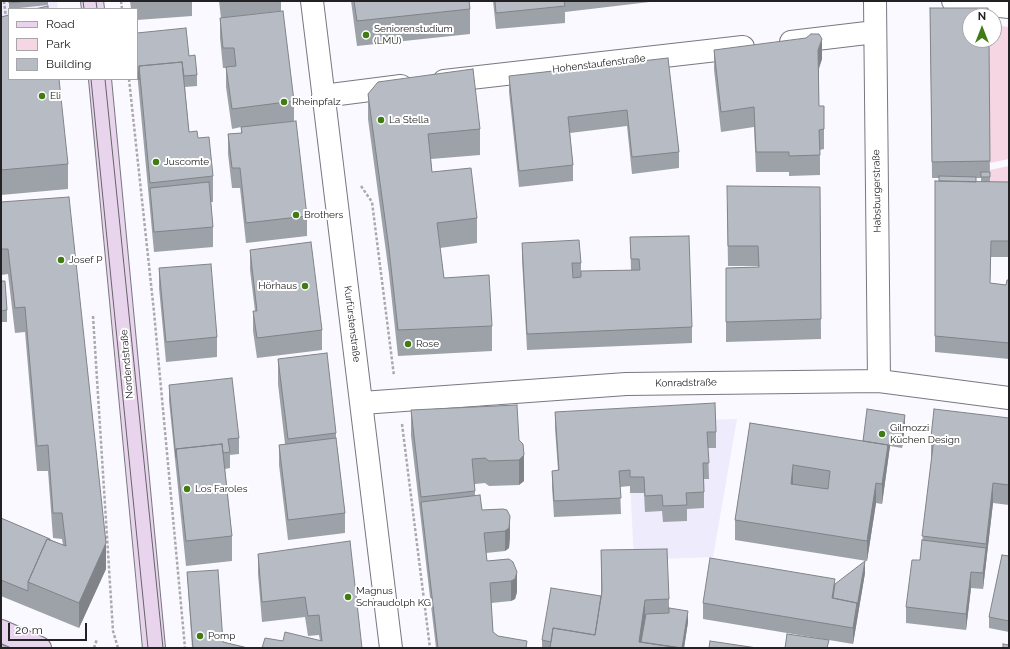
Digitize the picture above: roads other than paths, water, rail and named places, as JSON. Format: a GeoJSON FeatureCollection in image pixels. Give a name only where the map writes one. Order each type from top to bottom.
{"type":"FeatureCollection","features":[{"type":"Feature","properties":{"kind":"main road","name":"Nordendstraße"},"geometry":{"type":"LineString","coordinates":[[100,80],[154,648]]}},
{"type":"Feature","properties":{"kind":"main road"},"geometry":{"type":"LineString","coordinates":[[1,631],[40,648]]}},
{"type":"Feature","properties":{"kind":"street","name":"Kurfürstenstraße"},"geometry":{"type":"LineString","coordinates":[[312,1],[391,648]]}},
{"type":"Feature","properties":{"kind":"street","name":"Habsburgerstraße"},"geometry":{"type":"LineString","coordinates":[[875,1],[879,381]]}},
{"type":"Feature","properties":{"kind":"street"},"geometry":{"type":"LineString","coordinates":[[953,1],[1009,7]]}},
{"type":"Feature","properties":{"kind":"street","name":"Hohenstaufenstraße"},"geometry":{"type":"LineString","coordinates":[[323,96],[875,32]]}},
{"type":"Feature","properties":{"kind":"street","name":"Konradstraße"},"geometry":{"type":"LineString","coordinates":[[362,403],[626,384],[879,381],[1009,398]]}},
{"type":"Feature","properties":{"kind":"tram line"},"geometry":{"type":"LineString","coordinates":[[83,1],[84,8]]}},
{"type":"Feature","properties":{"kind":"tram line"},"geometry":{"type":"LineString","coordinates":[[96,1],[97,8]]}},
{"type":"Feature","properties":{"kind":"tram line"},"geometry":{"type":"LineString","coordinates":[[91,80],[148,648]]}},
{"type":"Feature","properties":{"kind":"tram line"},"geometry":{"type":"LineString","coordinates":[[105,80],[163,648]]}},
{"type":"Feature","properties":{"kind":"place","name":"Seniorenstudium (LMU)"},"geometry":{"type":"Point","coordinates":[366,35]}},
{"type":"Feature","properties":{"kind":"place","name":"Eli"},"geometry":{"type":"Point","coordinates":[42,96]}},
{"type":"Feature","properties":{"kind":"place","name":"Rheinpfalz"},"geometry":{"type":"Point","coordinates":[284,102]}},
{"type":"Feature","properties":{"kind":"place","name":"La Stella"},"geometry":{"type":"Point","coordinates":[381,120]}},
{"type":"Feature","properties":{"kind":"place","name":"Juscomte"},"geometry":{"type":"Point","coordinates":[156,162]}},
{"type":"Feature","properties":{"kind":"place","name":"Brothers"},"geometry":{"type":"Point","coordinates":[296,215]}},
{"type":"Feature","properties":{"kind":"place","name":"Josef P"},"geometry":{"type":"Point","coordinates":[61,260]}},
{"type":"Feature","properties":{"kind":"place","name":"Hörhaus"},"geometry":{"type":"Point","coordinates":[305,286]}},
{"type":"Feature","properties":{"kind":"place","name":"Rose"},"geometry":{"type":"Point","coordinates":[408,344]}},
{"type":"Feature","properties":{"kind":"place","name":"Gilmozzi Küchen Design"},"geometry":{"type":"Point","coordinates":[882,434]}},
{"type":"Feature","properties":{"kind":"place","name":"Los Faroles"},"geometry":{"type":"Point","coordinates":[187,489]}},
{"type":"Feature","properties":{"kind":"place","name":"Magnus Schraudolph KG"},"geometry":{"type":"Point","coordinates":[348,597]}},
{"type":"Feature","properties":{"kind":"place","name":"Pomp"},"geometry":{"type":"Point","coordinates":[200,636]}}]}
